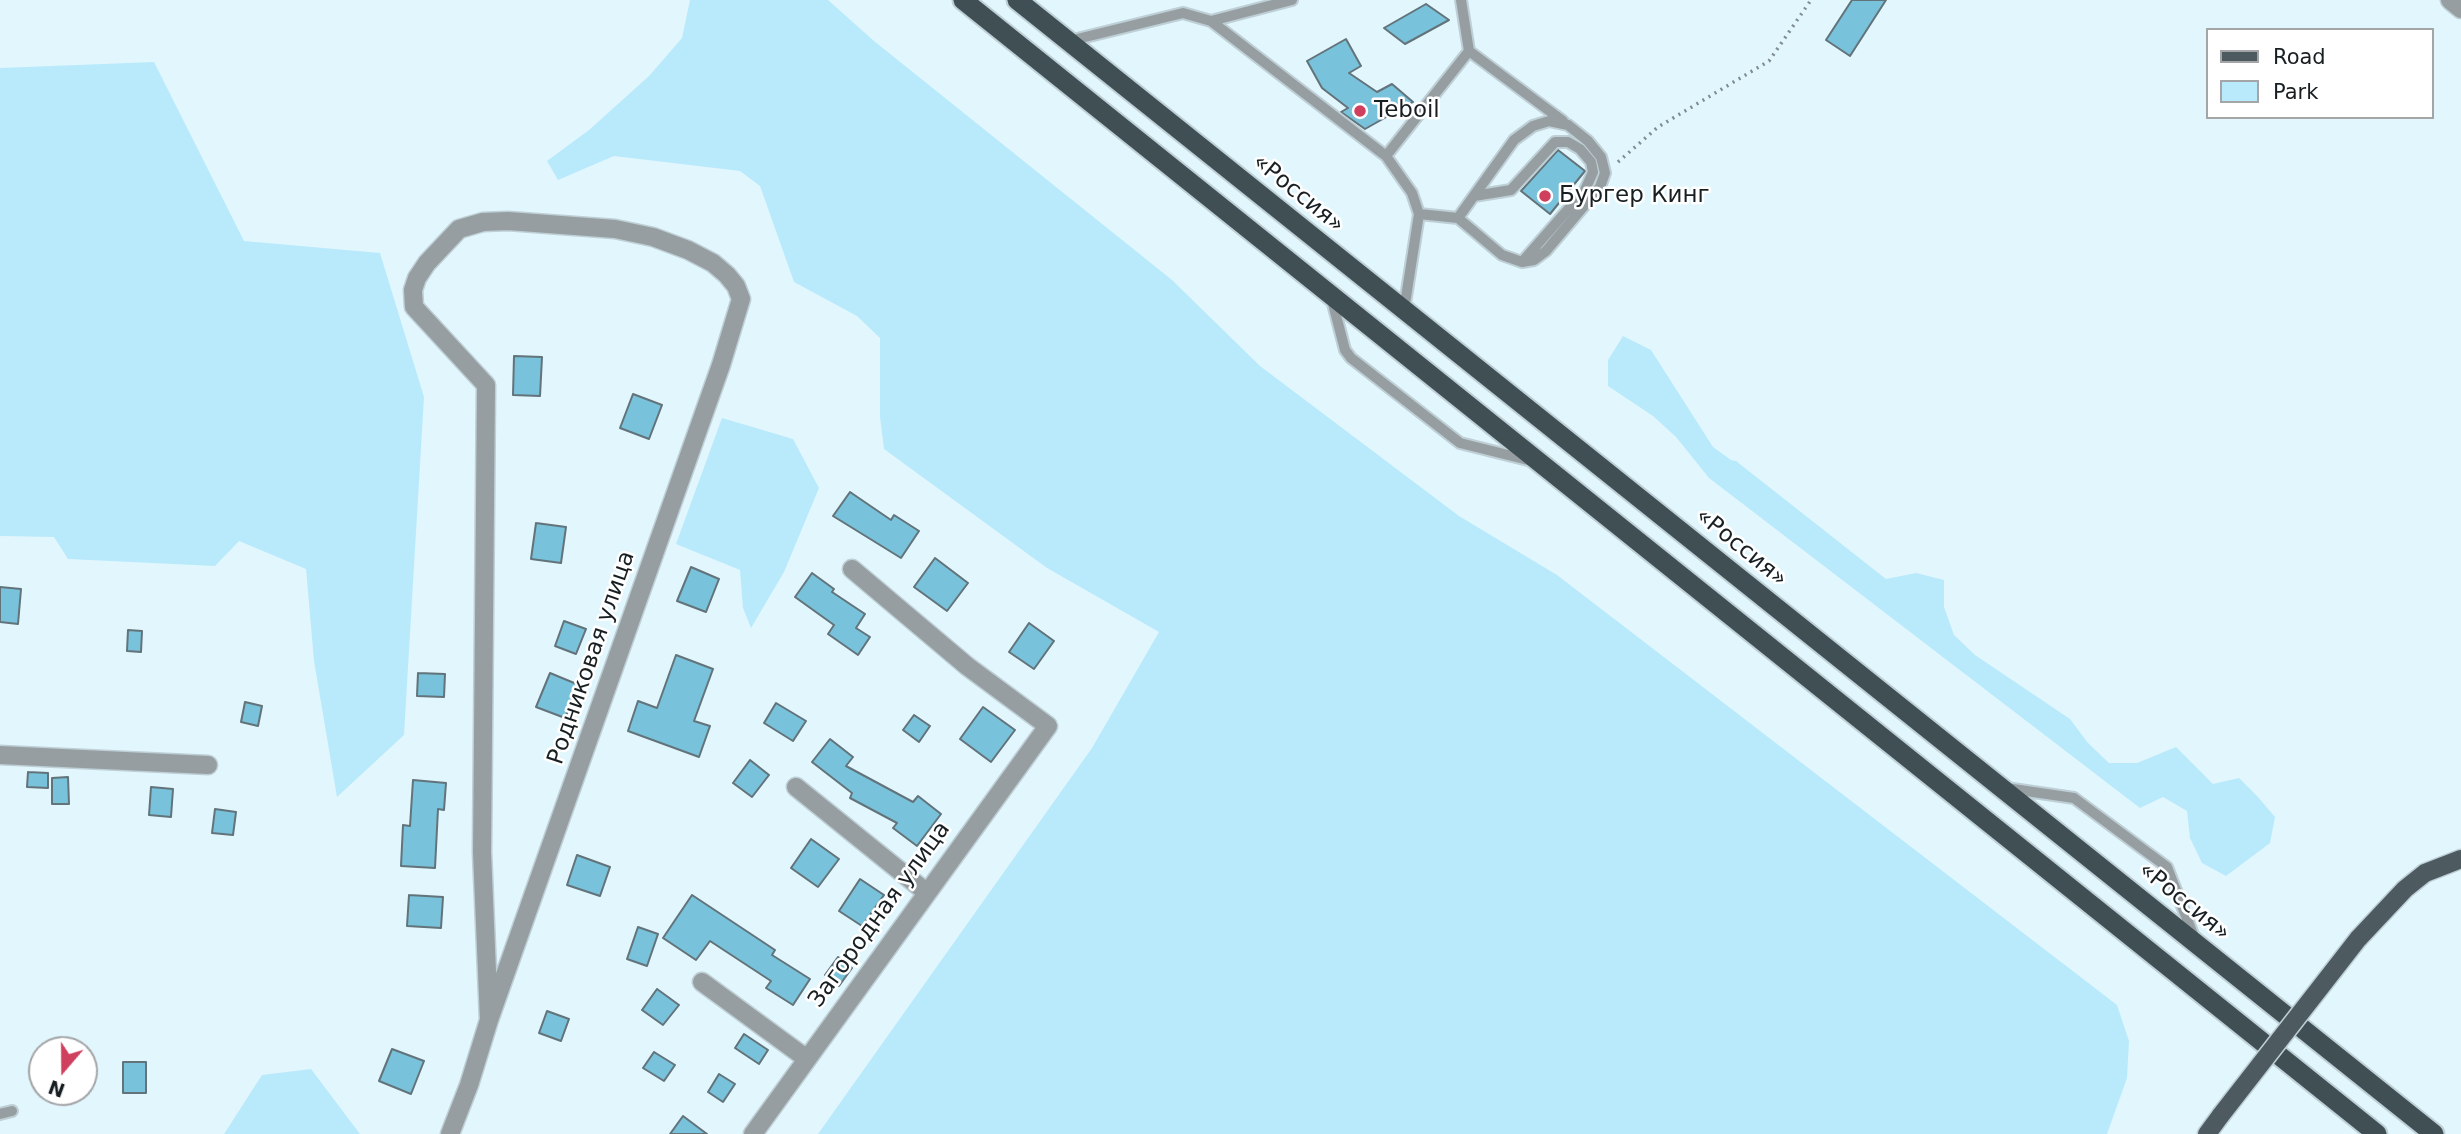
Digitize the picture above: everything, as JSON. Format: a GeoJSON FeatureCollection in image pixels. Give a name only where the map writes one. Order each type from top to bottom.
{"type":"FeatureCollection","features":[{"type":"Feature","properties":{"kind":"highway"},"geometry":{"type":"LineString","coordinates":[[963,0],[2376,1134]]}},
{"type":"Feature","properties":{"kind":"highway","name":"«Россия»"},"geometry":{"type":"LineString","coordinates":[[1017,0],[2434,1134]]}},
{"type":"Feature","properties":{"kind":"main road"},"geometry":{"type":"LineString","coordinates":[[2207,1134],[2358,939],[2405,888],[2425,873],[2461,859]]}},
{"type":"Feature","properties":{"kind":"street"},"geometry":{"type":"LineString","coordinates":[[2450,0],[2461,9]]}},
{"type":"Feature","properties":{"kind":"street","name":"Родниковая улица"},"geometry":{"type":"LineString","coordinates":[[450,1134],[716,378],[741,299],[736,286],[713,263],[653,237],[615,229],[537,222],[483,222],[459,229],[427,263],[413,290],[414,307],[486,385],[482,852],[489,1020]]}},
{"type":"Feature","properties":{"kind":"street","name":"Загородная улица"},"geometry":{"type":"LineString","coordinates":[[753,1134],[1048,726],[967,666],[852,569]]}},
{"type":"Feature","properties":{"kind":"street"},"geometry":{"type":"LineString","coordinates":[[0,755],[208,765]]}},
{"type":"Feature","properties":{"kind":"street"},"geometry":{"type":"LineString","coordinates":[[796,787],[926,892]]}},
{"type":"Feature","properties":{"kind":"street"},"geometry":{"type":"LineString","coordinates":[[702,982],[807,1059]]}},
{"type":"Feature","properties":{"kind":"lane"},"geometry":{"type":"LineString","coordinates":[[1211,21],[1292,0]]}},
{"type":"Feature","properties":{"kind":"lane"},"geometry":{"type":"LineString","coordinates":[[1419,214],[1458,218],[1502,256],[1522,262],[1534,260],[1546,251],[1600,187],[1605,173],[1601,157],[1588,141],[1469,51],[1461,0]]}},
{"type":"Feature","properties":{"kind":"lane"},"geometry":{"type":"LineString","coordinates":[[1069,41],[1183,13],[1211,21],[1386,156],[1412,193],[1419,214],[1404,310]]}},
{"type":"Feature","properties":{"kind":"lane"},"geometry":{"type":"LineString","coordinates":[[1386,156],[1469,51]]}},
{"type":"Feature","properties":{"kind":"lane"},"geometry":{"type":"LineString","coordinates":[[1458,218],[1514,140],[1533,126],[1549,121],[1568,125]]}},
{"type":"Feature","properties":{"kind":"lane"},"geometry":{"type":"LineString","coordinates":[[1474,196],[1511,190],[1555,142],[1568,142],[1580,149],[1591,162],[1593,172],[1585,190],[1522,262]]}},
{"type":"Feature","properties":{"kind":"lane"},"geometry":{"type":"LineString","coordinates":[[1331,294],[1345,350],[1351,358],[1460,443],[1541,463]]}},
{"type":"Feature","properties":{"kind":"lane"},"geometry":{"type":"LineString","coordinates":[[2000,787],[2074,798],[2167,867],[2196,943]]}},
{"type":"Feature","properties":{"kind":"lane"},"geometry":{"type":"LineString","coordinates":[[0,1114],[12,1111]]}},
{"type":"Feature","properties":{"kind":"path"},"geometry":{"type":"LineString","coordinates":[[1605,173],[1658,127],[1769,61],[1811,0]]}},
{"type":"Feature","properties":{"kind":"green space"},"geometry":{"type":"Polygon","coordinates":[[[690,0],[828,0],[874,41],[1172,280],[1260,366],[1459,516],[1557,575],[2117,1005],[2129,1041],[2127,1078],[2107,1134],[818,1134],[1092,748],[1159,632],[1047,568],[884,449],[880,417],[880,338],[857,316],[794,282],[760,186],[740,171],[614,156],[558,180],[547,161],[589,130],[649,76],[682,38],[690,0]]]}},
{"type":"Feature","properties":{"kind":"green space"},"geometry":{"type":"Polygon","coordinates":[[[154,62],[244,241],[380,253],[424,397],[404,735],[337,797],[314,661],[306,569],[239,541],[215,566],[68,559],[54,537],[0,536],[0,68],[154,62]]]}},
{"type":"Feature","properties":{"kind":"green space"},"geometry":{"type":"Polygon","coordinates":[[[1623,336],[1651,350],[1713,447],[1736,461],[1886,579],[1916,573],[1944,580],[1944,607],[1954,635],[1975,655],[2070,719],[2088,743],[2109,763],[2137,763],[2176,747],[2213,784],[2239,778],[2275,817],[2270,843],[2226,876],[2202,863],[2190,838],[2187,811],[2163,797],[2140,808],[1709,478],[1676,437],[1653,416],[1608,386],[1608,360],[1623,336]]]}},
{"type":"Feature","properties":{"kind":"green space"},"geometry":{"type":"Polygon","coordinates":[[[722,418],[793,439],[819,488],[784,572],[751,628],[743,608],[740,570],[676,544],[722,418]]]}},
{"type":"Feature","properties":{"kind":"green space"},"geometry":{"type":"Polygon","coordinates":[[[311,1069],[360,1134],[224,1134],[262,1075],[311,1069]]]}},
{"type":"Feature","properties":{"kind":"building"},"geometry":{"type":"Polygon","coordinates":[[[1852,0],[1886,0],[1850,56],[1826,40],[1852,0]]]}},
{"type":"Feature","properties":{"kind":"building"},"geometry":{"type":"Polygon","coordinates":[[[1426,4],[1449,20],[1405,44],[1384,28],[1426,4]]]}},
{"type":"Feature","properties":{"kind":"building"},"geometry":{"type":"Polygon","coordinates":[[[1346,39],[1361,66],[1349,73],[1377,92],[1392,84],[1413,102],[1365,129],[1341,112],[1348,108],[1322,88],[1307,61],[1346,39]]]}},
{"type":"Feature","properties":{"kind":"building"},"geometry":{"type":"Polygon","coordinates":[[[1558,150],[1585,171],[1550,214],[1521,191],[1558,150]]]}},
{"type":"Feature","properties":{"kind":"building"},"geometry":{"type":"Polygon","coordinates":[[[514,356],[542,357],[540,396],[513,395],[514,356]]]}},
{"type":"Feature","properties":{"kind":"building"},"geometry":{"type":"Polygon","coordinates":[[[633,394],[662,405],[649,439],[620,428],[633,394]]]}},
{"type":"Feature","properties":{"kind":"building"},"geometry":{"type":"Polygon","coordinates":[[[850,492],[891,520],[894,515],[919,531],[901,558],[833,516],[850,492]]]}},
{"type":"Feature","properties":{"kind":"building"},"geometry":{"type":"Polygon","coordinates":[[[536,523],[566,527],[561,563],[531,559],[536,523]]]}},
{"type":"Feature","properties":{"kind":"building"},"geometry":{"type":"Polygon","coordinates":[[[935,558],[968,583],[947,611],[914,587],[935,558]]]}},
{"type":"Feature","properties":{"kind":"building"},"geometry":{"type":"Polygon","coordinates":[[[691,567],[719,579],[706,612],[677,601],[691,567]]]}},
{"type":"Feature","properties":{"kind":"building"},"geometry":{"type":"Polygon","coordinates":[[[812,573],[834,589],[832,592],[865,614],[856,628],[870,637],[858,655],[828,634],[834,625],[795,597],[812,573]]]}},
{"type":"Feature","properties":{"kind":"building"},"geometry":{"type":"Polygon","coordinates":[[[0,587],[21,589],[18,624],[0,622],[0,587]]]}},
{"type":"Feature","properties":{"kind":"building"},"geometry":{"type":"Polygon","coordinates":[[[564,621],[586,629],[576,654],[555,646],[564,621]]]}},
{"type":"Feature","properties":{"kind":"building"},"geometry":{"type":"Polygon","coordinates":[[[1029,623],[1054,641],[1034,669],[1009,652],[1029,623]]]}},
{"type":"Feature","properties":{"kind":"building"},"geometry":{"type":"Polygon","coordinates":[[[128,630],[142,631],[141,652],[127,651],[128,630]]]}},
{"type":"Feature","properties":{"kind":"building"},"geometry":{"type":"Polygon","coordinates":[[[676,655],[713,669],[694,721],[710,726],[699,757],[628,731],[638,701],[657,708],[676,655]]]}},
{"type":"Feature","properties":{"kind":"building"},"geometry":{"type":"Polygon","coordinates":[[[418,673],[445,674],[444,697],[417,696],[418,673]]]}},
{"type":"Feature","properties":{"kind":"building"},"geometry":{"type":"Polygon","coordinates":[[[550,673],[579,685],[565,718],[536,707],[550,673]]]}},
{"type":"Feature","properties":{"kind":"building"},"geometry":{"type":"Polygon","coordinates":[[[245,702],[262,706],[258,726],[241,722],[245,702]]]}},
{"type":"Feature","properties":{"kind":"building"},"geometry":{"type":"Polygon","coordinates":[[[776,703],[806,721],[793,741],[764,723],[776,703]]]}},
{"type":"Feature","properties":{"kind":"building"},"geometry":{"type":"Polygon","coordinates":[[[983,707],[1015,730],[991,762],[960,739],[983,707]]]}},
{"type":"Feature","properties":{"kind":"building"},"geometry":{"type":"Polygon","coordinates":[[[914,715],[930,726],[919,742],[903,730],[914,715]]]}},
{"type":"Feature","properties":{"kind":"building"},"geometry":{"type":"Polygon","coordinates":[[[830,739],[853,757],[846,766],[913,802],[918,796],[941,814],[917,846],[893,828],[897,823],[850,798],[852,793],[812,762],[830,739]]]}},
{"type":"Feature","properties":{"kind":"building"},"geometry":{"type":"Polygon","coordinates":[[[750,760],[769,775],[752,797],[733,783],[750,760]]]}},
{"type":"Feature","properties":{"kind":"building"},"geometry":{"type":"Polygon","coordinates":[[[28,772],[48,773],[48,788],[27,787],[28,772]]]}},
{"type":"Feature","properties":{"kind":"building"},"geometry":{"type":"Polygon","coordinates":[[[68,777],[69,804],[52,804],[52,778],[68,777]]]}},
{"type":"Feature","properties":{"kind":"building"},"geometry":{"type":"Polygon","coordinates":[[[413,780],[446,783],[444,810],[438,809],[435,868],[401,866],[403,825],[410,826],[413,780]]]}},
{"type":"Feature","properties":{"kind":"building"},"geometry":{"type":"Polygon","coordinates":[[[151,787],[173,789],[171,817],[149,815],[151,787]]]}},
{"type":"Feature","properties":{"kind":"building"},"geometry":{"type":"Polygon","coordinates":[[[215,809],[236,812],[233,835],[212,833],[215,809]]]}},
{"type":"Feature","properties":{"kind":"building"},"geometry":{"type":"Polygon","coordinates":[[[811,839],[839,859],[818,887],[791,868],[811,839]]]}},
{"type":"Feature","properties":{"kind":"building"},"geometry":{"type":"Polygon","coordinates":[[[577,855],[610,867],[600,896],[567,885],[577,855]]]}},
{"type":"Feature","properties":{"kind":"building"},"geometry":{"type":"Polygon","coordinates":[[[860,879],[884,895],[862,926],[839,911],[860,879]]]}},
{"type":"Feature","properties":{"kind":"building"},"geometry":{"type":"Polygon","coordinates":[[[409,895],[443,897],[441,928],[407,926],[409,895]]]}},
{"type":"Feature","properties":{"kind":"building"},"geometry":{"type":"Polygon","coordinates":[[[692,895],[775,950],[772,955],[810,979],[793,1005],[766,988],[771,981],[710,941],[696,960],[663,938],[692,895]]]}},
{"type":"Feature","properties":{"kind":"building"},"geometry":{"type":"Polygon","coordinates":[[[638,927],[658,934],[647,966],[627,959],[638,927]]]}},
{"type":"Feature","properties":{"kind":"building"},"geometry":{"type":"Polygon","coordinates":[[[838,957],[852,968],[839,986],[825,975],[838,957]]]}},
{"type":"Feature","properties":{"kind":"building"},"geometry":{"type":"Polygon","coordinates":[[[657,989],[679,1005],[663,1025],[642,1010],[657,989]]]}},
{"type":"Feature","properties":{"kind":"building"},"geometry":{"type":"Polygon","coordinates":[[[547,1011],[569,1019],[561,1041],[539,1033],[547,1011]]]}},
{"type":"Feature","properties":{"kind":"building"},"geometry":{"type":"Polygon","coordinates":[[[744,1034],[768,1050],[759,1064],[735,1048],[744,1034]]]}},
{"type":"Feature","properties":{"kind":"building"},"geometry":{"type":"Polygon","coordinates":[[[392,1049],[424,1061],[411,1094],[379,1081],[392,1049]]]}},
{"type":"Feature","properties":{"kind":"building"},"geometry":{"type":"Polygon","coordinates":[[[654,1052],[675,1065],[664,1081],[643,1068],[654,1052]]]}},
{"type":"Feature","properties":{"kind":"building"},"geometry":{"type":"Polygon","coordinates":[[[123,1062],[146,1062],[146,1093],[123,1093],[123,1062]]]}},
{"type":"Feature","properties":{"kind":"building"},"geometry":{"type":"Polygon","coordinates":[[[719,1074],[735,1084],[723,1102],[708,1092],[719,1074]]]}},
{"type":"Feature","properties":{"kind":"building"},"geometry":{"type":"Polygon","coordinates":[[[683,1116],[707,1134],[670,1134],[683,1116]]]}},
{"type":"Feature","properties":{"kind":"place","name":"Teboil"},"geometry":{"type":"Point","coordinates":[1360,111]}},
{"type":"Feature","properties":{"kind":"place","name":"Бургер Кинг"},"geometry":{"type":"Point","coordinates":[1545,196]}}]}
